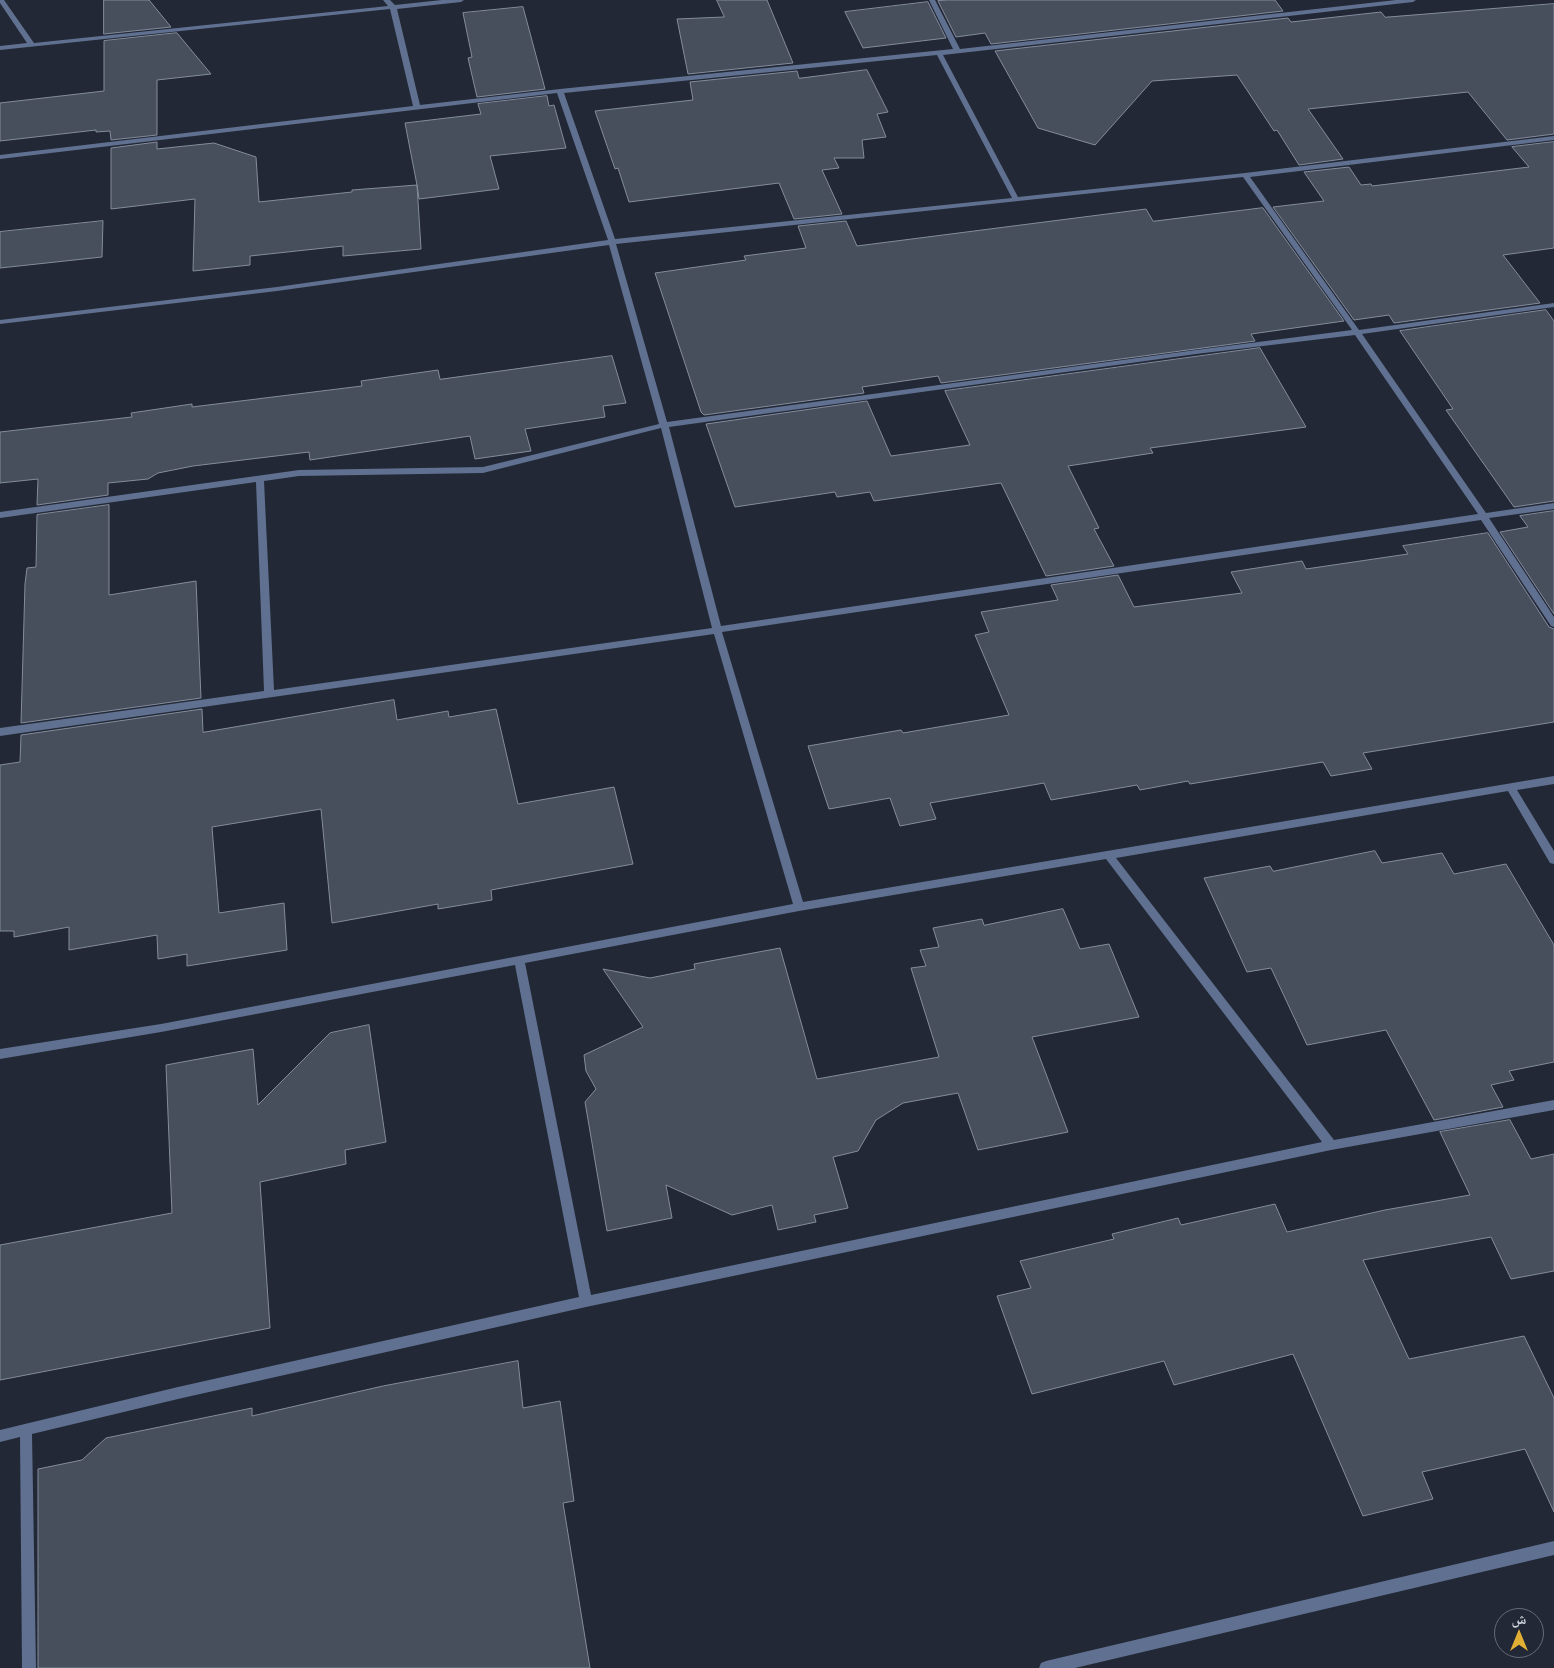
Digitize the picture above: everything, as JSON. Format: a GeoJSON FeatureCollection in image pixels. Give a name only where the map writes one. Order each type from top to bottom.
{"type":"FeatureCollection","features":[{"type":"Feature","properties":{"kind":"street"},"geometry":{"type":"LineString","coordinates":[[1,0],[32,44]]}},
{"type":"Feature","properties":{"kind":"street"},"geometry":{"type":"LineString","coordinates":[[386,0],[392,7],[417,108]]}},
{"type":"Feature","properties":{"kind":"street"},"geometry":{"type":"LineString","coordinates":[[0,48],[461,0]]}},
{"type":"Feature","properties":{"kind":"street"},"geometry":{"type":"LineString","coordinates":[[932,0],[957,50]]}},
{"type":"Feature","properties":{"kind":"street"},"geometry":{"type":"LineString","coordinates":[[0,156],[560,91],[939,53],[1413,0]]}},
{"type":"Feature","properties":{"kind":"street"},"geometry":{"type":"LineString","coordinates":[[939,53],[1016,199]]}},
{"type":"Feature","properties":{"kind":"street"},"geometry":{"type":"LineString","coordinates":[[560,91],[612,242],[664,426],[718,630],[799,907]]}},
{"type":"Feature","properties":{"kind":"street"},"geometry":{"type":"LineString","coordinates":[[0,322],[277,288],[612,242],[1245,175],[1554,138]]}},
{"type":"Feature","properties":{"kind":"street"},"geometry":{"type":"LineString","coordinates":[[1245,175],[1358,332],[1486,517],[1554,624]]}},
{"type":"Feature","properties":{"kind":"street"},"geometry":{"type":"LineString","coordinates":[[0,515],[299,473],[484,470],[664,426],[1196,352],[1554,305]]}},
{"type":"Feature","properties":{"kind":"street"},"geometry":{"type":"LineString","coordinates":[[260,478],[269,694]]}},
{"type":"Feature","properties":{"kind":"street"},"geometry":{"type":"LineString","coordinates":[[0,732],[718,630],[1554,506]]}},
{"type":"Feature","properties":{"kind":"street"},"geometry":{"type":"LineString","coordinates":[[0,1054],[161,1028],[799,907],[1554,780]]}},
{"type":"Feature","properties":{"kind":"street"},"geometry":{"type":"LineString","coordinates":[[1511,788],[1554,860]]}},
{"type":"Feature","properties":{"kind":"street"},"geometry":{"type":"LineString","coordinates":[[1108,855],[1332,1145]]}},
{"type":"Feature","properties":{"kind":"street"},"geometry":{"type":"LineString","coordinates":[[518,960],[586,1301]]}},
{"type":"Feature","properties":{"kind":"street"},"geometry":{"type":"LineString","coordinates":[[0,1436],[188,1390],[586,1301],[1332,1145],[1554,1105]]}},
{"type":"Feature","properties":{"kind":"street"},"geometry":{"type":"LineString","coordinates":[[26,1430],[29,1668]]}},
{"type":"Feature","properties":{"kind":"street"},"geometry":{"type":"LineString","coordinates":[[1046,1668],[1554,1548]]}},
{"type":"Feature","properties":{"kind":"building"},"geometry":{"type":"Polygon","coordinates":[[[104,0],[149,0],[171,27],[104,34],[104,0]]]}},
{"type":"Feature","properties":{"kind":"building"},"geometry":{"type":"Polygon","coordinates":[[[717,0],[767,0],[793,63],[688,74],[677,19],[724,17],[717,0]]]}},
{"type":"Feature","properties":{"kind":"building"},"geometry":{"type":"Polygon","coordinates":[[[1275,0],[1283,11],[991,44],[985,33],[956,37],[938,1],[1275,0]]]}},
{"type":"Feature","properties":{"kind":"building"},"geometry":{"type":"Polygon","coordinates":[[[928,2],[946,38],[863,48],[845,12],[928,2]]]}},
{"type":"Feature","properties":{"kind":"building"},"geometry":{"type":"Polygon","coordinates":[[[1554,4],[1554,134],[1507,140],[1468,92],[1308,109],[1343,159],[1299,165],[1277,130],[1274,131],[1237,75],[1152,81],[1095,145],[1038,128],[995,51],[1288,18],[1291,22],[1381,12],[1385,17],[1554,4]]]}},
{"type":"Feature","properties":{"kind":"building"},"geometry":{"type":"Polygon","coordinates":[[[523,7],[545,89],[477,97],[468,58],[472,57],[463,13],[523,7]]]}},
{"type":"Feature","properties":{"kind":"building"},"geometry":{"type":"Polygon","coordinates":[[[177,33],[211,74],[157,80],[157,135],[111,140],[110,131],[96,132],[96,130],[0,141],[0,103],[104,91],[104,41],[177,33]]]}},
{"type":"Feature","properties":{"kind":"building"},"geometry":{"type":"Polygon","coordinates":[[[867,70],[888,112],[877,114],[886,137],[862,140],[864,158],[834,158],[839,168],[822,170],[842,214],[794,219],[779,183],[629,202],[618,168],[615,169],[595,111],[693,100],[690,82],[797,71],[799,78],[867,70]]]}},
{"type":"Feature","properties":{"kind":"building"},"geometry":{"type":"Polygon","coordinates":[[[547,96],[549,106],[554,105],[566,148],[490,156],[499,189],[419,199],[405,123],[481,114],[478,104],[547,96]]]}},
{"type":"Feature","properties":{"kind":"building"},"geometry":{"type":"Polygon","coordinates":[[[157,142],[157,149],[214,143],[256,157],[259,202],[352,192],[352,190],[417,185],[421,249],[343,256],[343,246],[250,256],[250,265],[193,271],[195,199],[111,209],[111,148],[157,142]]]}},
{"type":"Feature","properties":{"kind":"building"},"geometry":{"type":"Polygon","coordinates":[[[1554,142],[1554,248],[1503,255],[1540,303],[1394,323],[1389,315],[1354,320],[1273,207],[1324,201],[1304,172],[1349,167],[1361,185],[1371,184],[1372,186],[1529,167],[1512,147],[1554,142]]]}},
{"type":"Feature","properties":{"kind":"building"},"geometry":{"type":"Polygon","coordinates":[[[1263,208],[1344,321],[1251,334],[1255,341],[941,383],[938,376],[862,387],[864,393],[704,415],[701,412],[655,273],[746,260],[744,256],[806,248],[798,226],[846,221],[857,246],[1146,209],[1153,221],[1263,208]]]}},
{"type":"Feature","properties":{"kind":"building"},"geometry":{"type":"Polygon","coordinates":[[[103,221],[102,257],[0,268],[0,232],[103,221]]]}},
{"type":"Feature","properties":{"kind":"building"},"geometry":{"type":"Polygon","coordinates":[[[1546,310],[1554,321],[1554,501],[1514,507],[1446,410],[1453,409],[1400,331],[1546,310]]]}},
{"type":"Feature","properties":{"kind":"building"},"geometry":{"type":"Polygon","coordinates":[[[1260,348],[1306,427],[1150,448],[1153,453],[1068,466],[1099,528],[1094,529],[1114,566],[1046,576],[1001,483],[874,501],[870,492],[837,497],[835,492],[735,507],[706,424],[867,401],[891,456],[970,445],[945,391],[1260,348]]]}},
{"type":"Feature","properties":{"kind":"building"},"geometry":{"type":"Polygon","coordinates":[[[612,356],[626,403],[603,406],[605,417],[525,429],[531,451],[475,459],[470,436],[310,460],[309,452],[193,466],[158,473],[148,479],[108,483],[108,495],[37,505],[38,479],[0,483],[0,432],[132,417],[131,413],[192,404],[192,407],[362,386],[361,381],[438,370],[440,379],[612,356]]]}},
{"type":"Feature","properties":{"kind":"building"},"geometry":{"type":"Polygon","coordinates":[[[109,505],[109,595],[196,581],[201,698],[21,723],[25,584],[27,568],[36,567],[37,515],[109,505]]]}},
{"type":"Feature","properties":{"kind":"building"},"geometry":{"type":"Polygon","coordinates":[[[1554,511],[1554,614],[1500,532],[1528,527],[1520,516],[1554,511]]]}},
{"type":"Feature","properties":{"kind":"building"},"geometry":{"type":"Polygon","coordinates":[[[1488,533],[1549,627],[1554,629],[1554,722],[1363,753],[1372,769],[1331,776],[1323,762],[1190,784],[1188,781],[1140,790],[1137,785],[1051,800],[1044,783],[930,803],[936,819],[900,826],[890,798],[829,809],[808,746],[901,730],[903,733],[1009,715],[975,635],[989,632],[981,612],[1058,600],[1051,585],[1118,575],[1134,607],[1242,593],[1231,572],[1302,561],[1306,569],[1408,554],[1403,546],[1488,533]]]}},
{"type":"Feature","properties":{"kind":"building"},"geometry":{"type":"Polygon","coordinates":[[[394,700],[397,720],[448,711],[449,717],[496,709],[518,804],[614,787],[633,864],[491,890],[492,900],[438,909],[438,904],[332,923],[321,809],[212,827],[219,913],[284,903],[287,950],[187,966],[187,954],[158,959],[157,935],[69,950],[69,927],[14,937],[14,931],[0,931],[0,765],[20,762],[21,735],[202,709],[203,732],[394,700]]]}},
{"type":"Feature","properties":{"kind":"building"},"geometry":{"type":"Polygon","coordinates":[[[1375,851],[1382,863],[1442,853],[1454,874],[1506,864],[1554,945],[1554,1062],[1509,1071],[1514,1080],[1491,1085],[1503,1107],[1434,1120],[1386,1030],[1307,1045],[1271,968],[1247,972],[1204,878],[1270,866],[1273,871],[1375,851]]]}},
{"type":"Feature","properties":{"kind":"building"},"geometry":{"type":"Polygon","coordinates":[[[1063,909],[1080,949],[1109,944],[1139,1017],[1032,1037],[1068,1132],[978,1150],[958,1093],[903,1103],[876,1120],[858,1151],[833,1157],[848,1208],[814,1215],[816,1222],[778,1230],[772,1205],[732,1215],[666,1185],[672,1218],[607,1231],[585,1102],[596,1089],[586,1071],[584,1055],[643,1027],[603,969],[650,978],[695,969],[694,964],[780,948],[817,1079],[939,1057],[911,968],[926,966],[920,950],[939,947],[933,928],[982,919],[984,925],[1063,909]]]}},
{"type":"Feature","properties":{"kind":"building"},"geometry":{"type":"Polygon","coordinates":[[[369,1025],[386,1142],[345,1150],[346,1164],[260,1182],[270,1328],[0,1380],[0,1245],[172,1213],[166,1065],[253,1049],[258,1105],[330,1033],[369,1025]]]}},
{"type":"Feature","properties":{"kind":"building"},"geometry":{"type":"Polygon","coordinates":[[[1510,1120],[1531,1159],[1554,1154],[1554,1271],[1511,1279],[1491,1237],[1363,1260],[1409,1359],[1524,1336],[1554,1398],[1554,1512],[1525,1449],[1422,1472],[1433,1499],[1363,1516],[1293,1354],[1174,1385],[1164,1361],[1032,1394],[997,1296],[1031,1288],[1020,1261],[1114,1239],[1112,1234],[1178,1218],[1181,1225],[1275,1204],[1287,1232],[1385,1210],[1470,1195],[1440,1132],[1510,1120]]]}},
{"type":"Feature","properties":{"kind":"building"},"geometry":{"type":"Polygon","coordinates":[[[518,1361],[523,1408],[560,1401],[574,1501],[563,1503],[590,1668],[38,1668],[38,1469],[82,1460],[106,1438],[252,1408],[252,1416],[383,1386],[518,1361]]]}}]}
